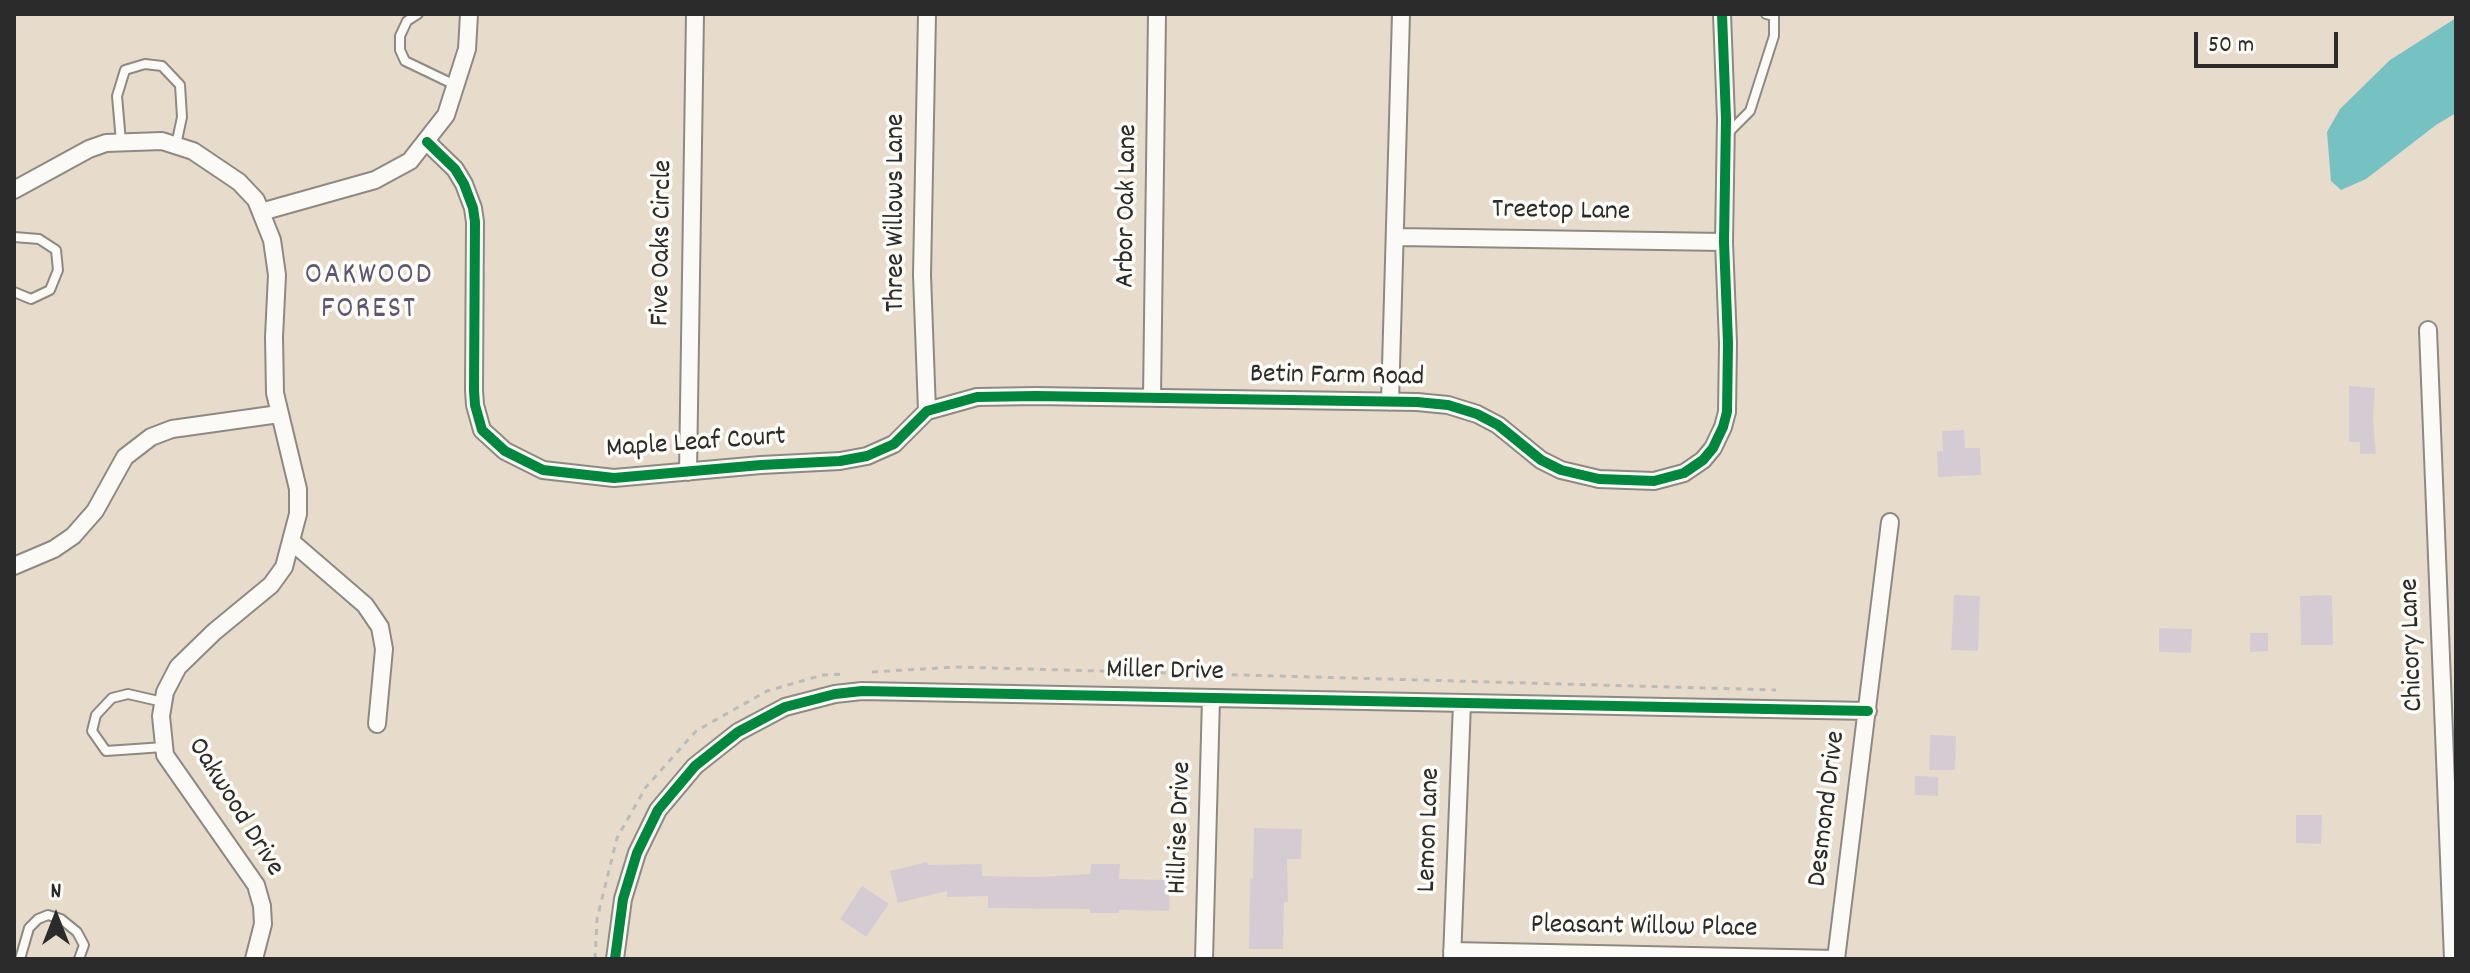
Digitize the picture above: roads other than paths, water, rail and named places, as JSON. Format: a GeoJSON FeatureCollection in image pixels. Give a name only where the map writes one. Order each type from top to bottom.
{"type":"FeatureCollection","features":[{"type":"Feature","properties":{"kind":"street"},"geometry":{"type":"LineString","coordinates":[[261,212],[375,180],[410,161],[446,115],[467,49],[469,14]]}},
{"type":"Feature","properties":{"kind":"street","name":"Five Oaks Circle"},"geometry":{"type":"LineString","coordinates":[[688,472],[695,14]]}},
{"type":"Feature","properties":{"kind":"street","name":"Three Willows Lane"},"geometry":{"type":"LineString","coordinates":[[927,14],[922,275],[927,411]]}},
{"type":"Feature","properties":{"kind":"street","name":"Arbor Oak Lane"},"geometry":{"type":"LineString","coordinates":[[1152,398],[1157,14]]}},
{"type":"Feature","properties":{"kind":"street","name":"Betin Farm Road"},"geometry":{"type":"LineString","coordinates":[[1390,402],[1401,14]]}},
{"type":"Feature","properties":{"kind":"street","name":"Betin Farm Road"},"geometry":{"type":"LineString","coordinates":[[927,411],[977,397],[1448,405],[1477,414],[1498,425],[1541,460],[1576,475],[1654,481],[1684,473],[1703,460],[1713,448],[1727,412],[1726,135],[1722,14]]}},
{"type":"Feature","properties":{"kind":"street"},"geometry":{"type":"LineString","coordinates":[[14,190],[106,143],[162,141],[176,145]]}},
{"type":"Feature","properties":{"kind":"street","name":"Maple Leaf Court"},"geometry":{"type":"LineString","coordinates":[[427,142],[455,169],[473,208],[475,405],[482,430],[505,451],[552,472],[614,478],[840,461],[867,456],[894,444],[927,411]]}},
{"type":"Feature","properties":{"kind":"street","name":"Oakwood Drive"},"geometry":{"type":"LineString","coordinates":[[176,145],[206,158],[239,182],[256,200],[276,257],[275,393],[298,489],[298,514],[292,542],[284,567],[271,585],[188,655],[174,672],[165,692],[161,716],[165,755],[256,885],[263,924],[254,959]]}},
{"type":"Feature","properties":{"kind":"street","name":"Treetop Lane"},"geometry":{"type":"LineString","coordinates":[[1397,237],[1724,242]]}},
{"type":"Feature","properties":{"kind":"street","name":"Chicory Lane"},"geometry":{"type":"LineString","coordinates":[[2428,330],[2453,959]]}},
{"type":"Feature","properties":{"kind":"street"},"geometry":{"type":"LineString","coordinates":[[14,566],[54,549],[73,536],[95,511],[125,457],[151,437],[172,429],[279,414]]}},
{"type":"Feature","properties":{"kind":"street","name":"Desmond Drive"},"geometry":{"type":"LineString","coordinates":[[1836,959],[1890,522]]}},
{"type":"Feature","properties":{"kind":"street"},"geometry":{"type":"LineString","coordinates":[[292,542],[365,605],[380,627],[384,649],[377,724]]}},
{"type":"Feature","properties":{"kind":"street","name":"Miller Drive"},"geometry":{"type":"LineString","coordinates":[[615,959],[623,899],[637,853],[658,810],[695,766],[738,732],[785,707],[835,694],[862,691],[1868,711]]}},
{"type":"Feature","properties":{"kind":"street","name":"Hillrise Drive"},"geometry":{"type":"LineString","coordinates":[[1204,959],[1211,698]]}},
{"type":"Feature","properties":{"kind":"street","name":"Lemon Lane"},"geometry":{"type":"LineString","coordinates":[[1452,955],[1462,703]]}},
{"type":"Feature","properties":{"kind":"street","name":"Pleasant Willow Place"},"geometry":{"type":"LineString","coordinates":[[1452,955],[1836,959]]}},
{"type":"Feature","properties":{"kind":"lane"},"geometry":{"type":"LineString","coordinates":[[418,14],[407,21],[400,36],[400,50],[405,61],[456,85]]}},
{"type":"Feature","properties":{"kind":"lane"},"geometry":{"type":"LineString","coordinates":[[1726,135],[1750,111],[1774,36],[1774,16],[1766,14]]}},
{"type":"Feature","properties":{"kind":"lane"},"geometry":{"type":"LineString","coordinates":[[121,142],[117,96],[125,70],[145,64],[162,66],[180,85],[182,117],[176,145]]}},
{"type":"Feature","properties":{"kind":"lane"},"geometry":{"type":"LineString","coordinates":[[14,237],[39,239],[56,250],[58,270],[50,290],[31,299],[14,292]]}},
{"type":"Feature","properties":{"kind":"lane"},"geometry":{"type":"LineString","coordinates":[[163,702],[128,694],[112,698],[96,715],[92,731],[106,751],[164,747]]}},
{"type":"Feature","properties":{"kind":"lane"},"geometry":{"type":"LineString","coordinates":[[20,959],[29,928],[48,915],[61,919],[77,932],[84,945],[79,959]]}},
{"type":"Feature","properties":{"kind":"water"},"geometry":{"type":"Polygon","coordinates":[[[2456,18],[2456,113],[2366,179],[2341,190],[2331,181],[2327,132],[2340,109],[2390,60],[2456,18]]]}},
{"type":"Feature","properties":{"kind":"district","name":"OAKWOOD FOREST"},"geometry":{"type":"Point","coordinates":[369,295]}}]}
